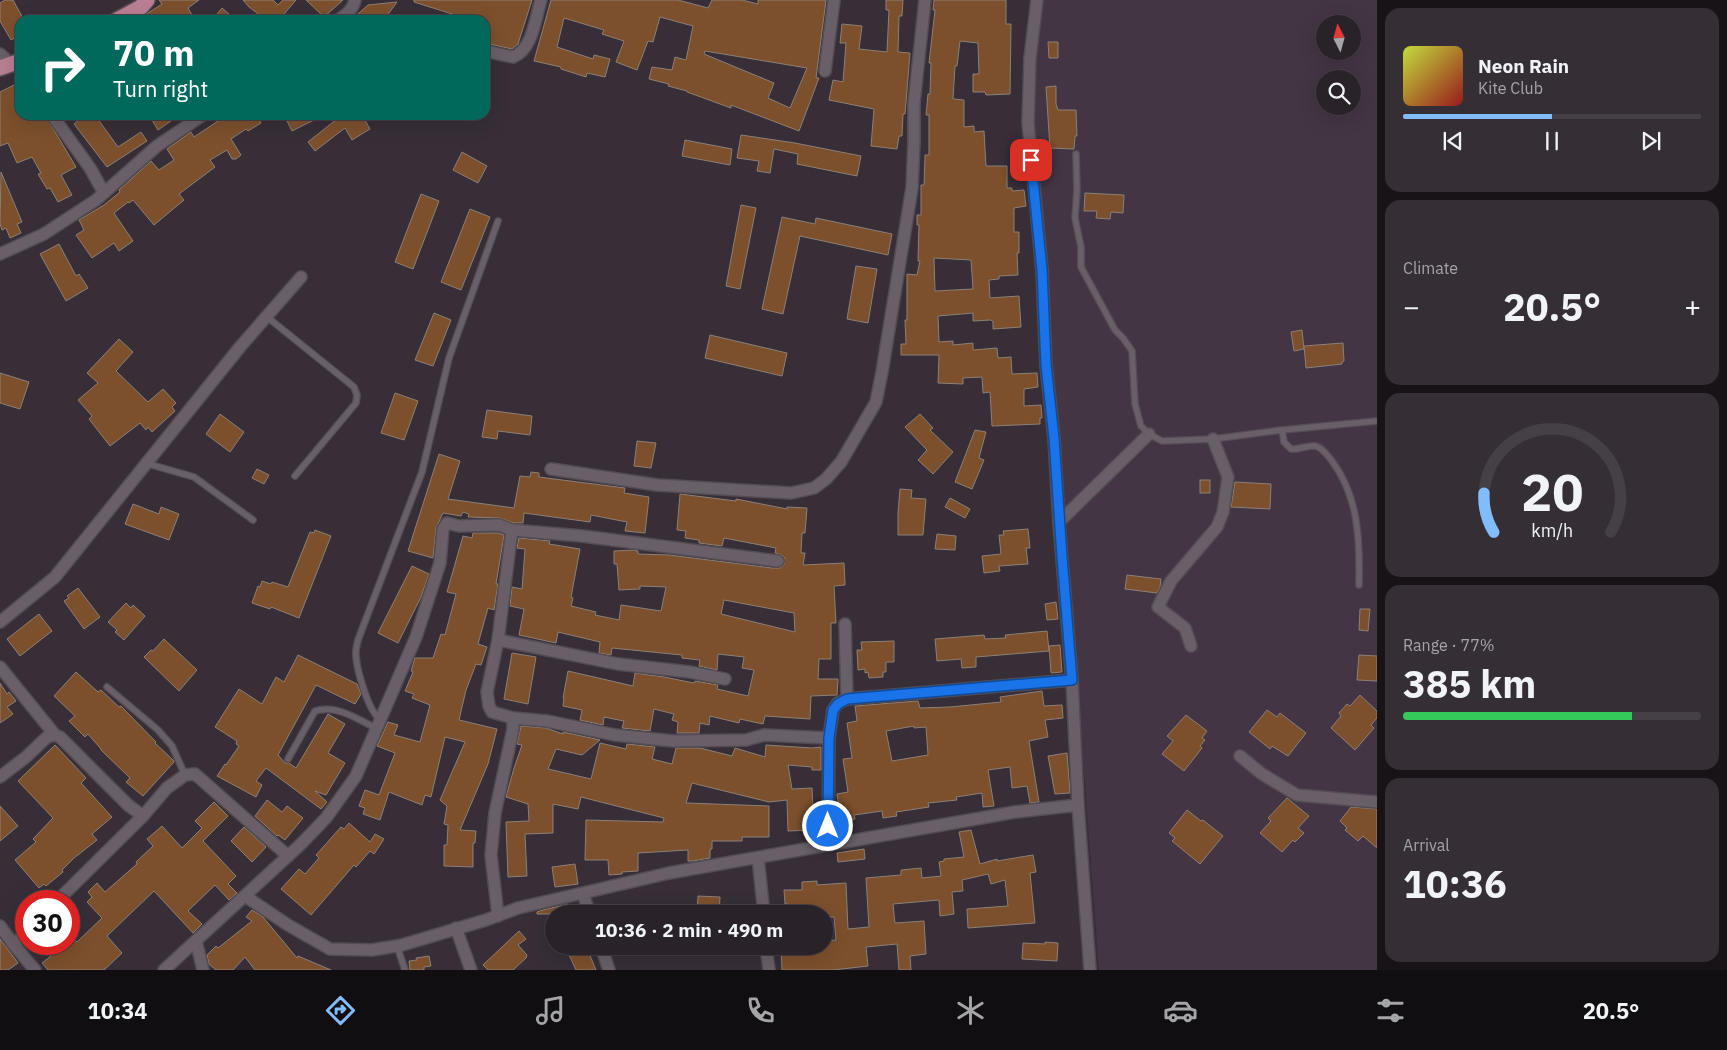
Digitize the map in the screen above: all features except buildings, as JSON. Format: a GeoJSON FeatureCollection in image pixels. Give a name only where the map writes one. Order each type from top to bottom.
{"type":"FeatureCollection","features":[{"type":"Feature","properties":{"kind":"main road"},"geometry":{"type":"LineString","coordinates":[[126,15],[141,7],[147,0]]}},
{"type":"Feature","properties":{"kind":"street"},"geometry":{"type":"LineString","coordinates":[[346,15],[354,6],[355,0]]}},
{"type":"Feature","properties":{"kind":"street"},"geometry":{"type":"LineString","coordinates":[[490,51],[513,57],[525,50],[540,0]]}},
{"type":"Feature","properties":{"kind":"street"},"geometry":{"type":"LineString","coordinates":[[825,71],[834,0]]}},
{"type":"Feature","properties":{"kind":"street"},"geometry":{"type":"LineString","coordinates":[[551,469],[657,484],[791,493],[814,488],[826,479],[841,462],[876,402],[882,372],[912,188],[914,103],[925,0]]}},
{"type":"Feature","properties":{"kind":"street"},"geometry":{"type":"LineString","coordinates":[[1037,0],[1030,58],[1028,123],[1042,270],[1046,365],[1054,438],[1072,680],[1078,805],[1090,970]]}},
{"type":"Feature","properties":{"kind":"street"},"geometry":{"type":"LineString","coordinates":[[0,54],[14,64]]}},
{"type":"Feature","properties":{"kind":"street"},"geometry":{"type":"LineString","coordinates":[[56,120],[90,168],[104,192]]}},
{"type":"Feature","properties":{"kind":"street"},"geometry":{"type":"LineString","coordinates":[[0,254],[44,234],[96,200],[157,146],[196,120]]}},
{"type":"Feature","properties":{"kind":"street"},"geometry":{"type":"LineString","coordinates":[[0,622],[55,577],[146,463],[301,277]]}},
{"type":"Feature","properties":{"kind":"street"},"geometry":{"type":"LineString","coordinates":[[1059,522],[1149,434]]}},
{"type":"Feature","properties":{"kind":"street"},"geometry":{"type":"LineString","coordinates":[[1191,646],[1185,628],[1158,607],[1171,580],[1217,527],[1223,512],[1228,477],[1213,439]]}},
{"type":"Feature","properties":{"kind":"street"},"geometry":{"type":"LineString","coordinates":[[164,970],[246,896],[326,818],[356,776],[416,637],[440,562],[443,529],[447,523],[459,526],[499,525],[512,530],[582,536],[778,562]]}},
{"type":"Feature","properties":{"kind":"street"},"geometry":{"type":"LineString","coordinates":[[512,530],[498,640],[487,692],[492,712],[513,718],[547,721],[615,735],[673,741],[746,740],[764,735],[829,738]]}},
{"type":"Feature","properties":{"kind":"street"},"geometry":{"type":"LineString","coordinates":[[846,624],[847,699]]}},
{"type":"Feature","properties":{"kind":"street"},"geometry":{"type":"LineString","coordinates":[[498,640],[618,664],[690,672],[725,679]]}},
{"type":"Feature","properties":{"kind":"street"},"geometry":{"type":"LineString","coordinates":[[0,667],[55,735],[60,737],[128,805],[143,816]]}},
{"type":"Feature","properties":{"kind":"street"},"geometry":{"type":"LineString","coordinates":[[828,845],[829,738],[833,710],[838,704],[847,699],[1072,680]]}},
{"type":"Feature","properties":{"kind":"street"},"geometry":{"type":"LineString","coordinates":[[498,916],[491,856],[495,813],[513,730],[513,718]]}},
{"type":"Feature","properties":{"kind":"street"},"geometry":{"type":"LineString","coordinates":[[0,777],[26,757],[47,737],[55,735]]}},
{"type":"Feature","properties":{"kind":"street"},"geometry":{"type":"LineString","coordinates":[[1240,756],[1262,774],[1297,795],[1377,802]]}},
{"type":"Feature","properties":{"kind":"street"},"geometry":{"type":"LineString","coordinates":[[68,890],[143,816],[167,788],[185,774],[195,774],[288,856]]}},
{"type":"Feature","properties":{"kind":"street"},"geometry":{"type":"LineString","coordinates":[[246,896],[288,925],[330,949],[372,950],[397,946],[498,916],[518,908],[669,873],[1015,812],[1078,805]]}},
{"type":"Feature","properties":{"kind":"street"},"geometry":{"type":"LineString","coordinates":[[758,858],[763,905]]}},
{"type":"Feature","properties":{"kind":"street"},"geometry":{"type":"LineString","coordinates":[[583,894],[587,905]]}},
{"type":"Feature","properties":{"kind":"street"},"geometry":{"type":"LineString","coordinates":[[0,926],[35,970]]}},
{"type":"Feature","properties":{"kind":"street"},"geometry":{"type":"LineString","coordinates":[[456,928],[471,970]]}},
{"type":"Feature","properties":{"kind":"street"},"geometry":{"type":"LineString","coordinates":[[196,942],[203,970]]}},
{"type":"Feature","properties":{"kind":"street"},"geometry":{"type":"LineString","coordinates":[[604,955],[609,970]]}},
{"type":"Feature","properties":{"kind":"street"},"geometry":{"type":"LineString","coordinates":[[767,955],[769,970]]}},
{"type":"Feature","properties":{"kind":"lane"},"geometry":{"type":"LineString","coordinates":[[1076,154],[1078,190],[1075,218],[1081,247],[1081,267],[1115,330],[1132,351],[1135,404],[1141,426],[1149,434],[1162,441],[1213,439],[1282,430],[1377,422]]}},
{"type":"Feature","properties":{"kind":"lane"},"geometry":{"type":"LineString","coordinates":[[378,723],[358,666],[356,654],[358,640],[422,472],[449,358],[498,221]]}},
{"type":"Feature","properties":{"kind":"lane"},"geometry":{"type":"LineString","coordinates":[[267,317],[354,387],[357,395],[356,404],[295,476]]}},
{"type":"Feature","properties":{"kind":"lane"},"geometry":{"type":"LineString","coordinates":[[1282,430],[1284,442],[1291,449],[1315,446],[1325,452],[1345,483],[1355,515],[1360,547],[1359,585]]}},
{"type":"Feature","properties":{"kind":"lane"},"geometry":{"type":"LineString","coordinates":[[146,463],[194,477],[253,520]]}},
{"type":"Feature","properties":{"kind":"lane"},"geometry":{"type":"LineString","coordinates":[[107,687],[158,730],[172,746],[185,774]]}},
{"type":"Feature","properties":{"kind":"lane"},"geometry":{"type":"LineString","coordinates":[[288,759],[315,711],[323,708],[337,710],[378,723]]}},
{"type":"Feature","properties":{"kind":"lane"},"geometry":{"type":"LineString","coordinates":[[397,946],[405,970]]}},
{"type":"Feature","properties":{"kind":"shaded area"},"geometry":{"type":"Polygon","coordinates":[[[1042,0],[1377,0],[1377,970],[1099,970],[1031,78],[1042,0]]]}},
{"type":"Feature","properties":{"kind":"route"},"geometry":{"type":"LineString","coordinates":[[828,826],[829,738],[833,710],[838,704],[847,699],[1072,680],[1054,438],[1046,365],[1042,270],[1031,160]]}}]}
